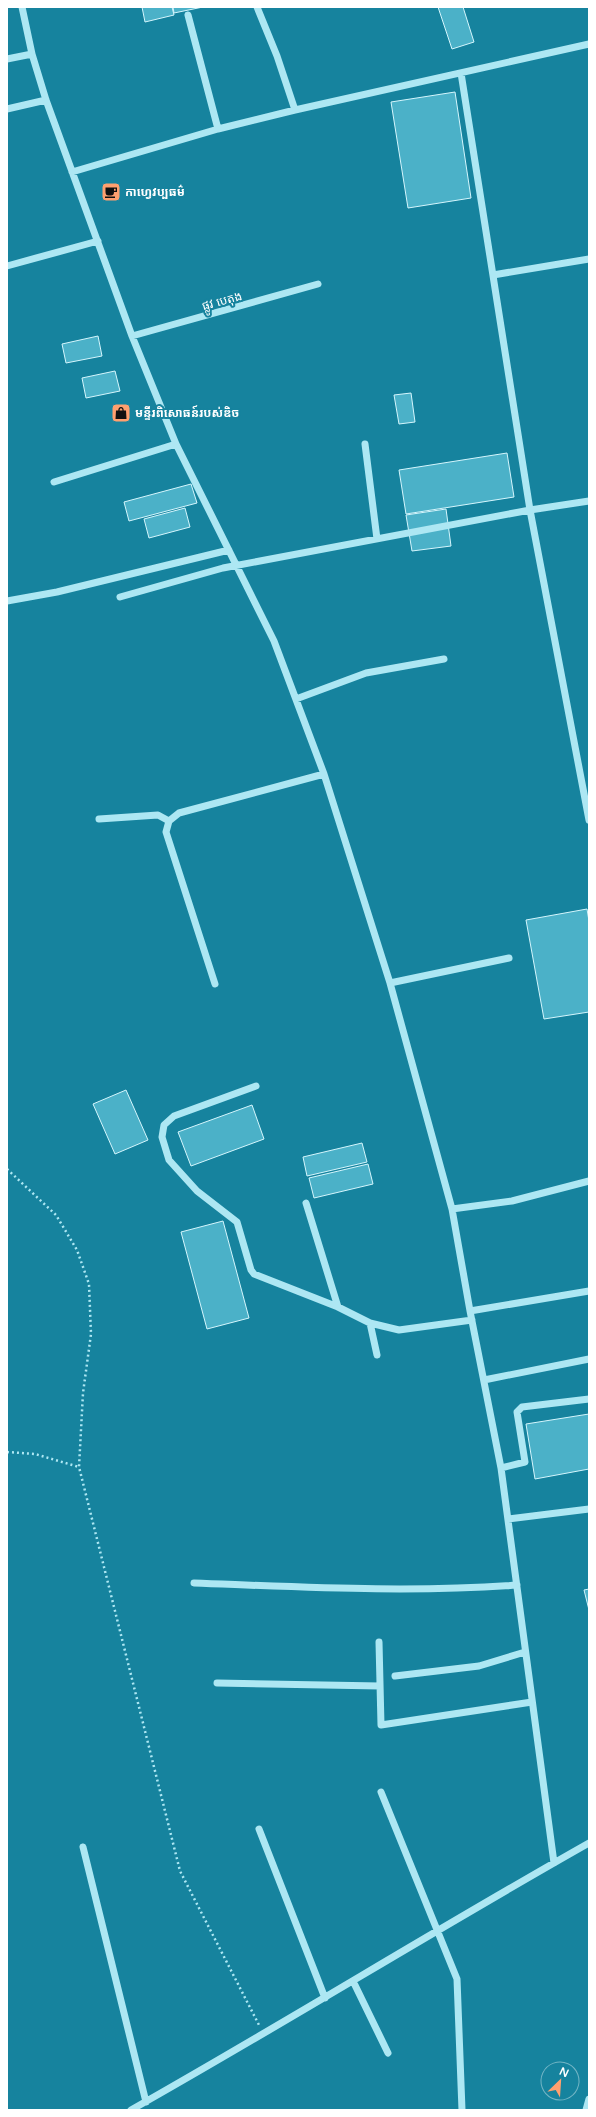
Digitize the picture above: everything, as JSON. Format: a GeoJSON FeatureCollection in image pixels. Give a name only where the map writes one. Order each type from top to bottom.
{"type":"FeatureCollection","features":[{"type":"Feature","properties":{"kind":"street"},"geometry":{"type":"LineString","coordinates":[[22,7],[32,54],[46,100],[132,336],[176,444],[274,641],[324,774],[390,983],[452,1209],[470,1311],[501,1468],[554,1863]]}},
{"type":"Feature","properties":{"kind":"street"},"geometry":{"type":"LineString","coordinates":[[257,7],[277,56],[295,110]]}},
{"type":"Feature","properties":{"kind":"street"},"geometry":{"type":"LineString","coordinates":[[188,15],[218,130]]}},
{"type":"Feature","properties":{"kind":"street"},"geometry":{"type":"LineString","coordinates":[[72,172],[218,130],[295,110],[589,44]]}},
{"type":"Feature","properties":{"kind":"street"},"geometry":{"type":"LineString","coordinates":[[7,59],[32,54]]}},
{"type":"Feature","properties":{"kind":"street"},"geometry":{"type":"LineString","coordinates":[[461,73],[530,510],[589,820]]}},
{"type":"Feature","properties":{"kind":"street"},"geometry":{"type":"LineString","coordinates":[[7,109],[46,100]]}},
{"type":"Feature","properties":{"kind":"street"},"geometry":{"type":"LineString","coordinates":[[7,266],[98,241]]}},
{"type":"Feature","properties":{"kind":"street"},"geometry":{"type":"LineString","coordinates":[[493,275],[589,259]]}},
{"type":"Feature","properties":{"kind":"street","name":"ផ្លូវ បេតុង"},"geometry":{"type":"LineString","coordinates":[[132,336],[318,284]]}},
{"type":"Feature","properties":{"kind":"street"},"geometry":{"type":"LineString","coordinates":[[54,482],[176,444]]}},
{"type":"Feature","properties":{"kind":"street"},"geometry":{"type":"LineString","coordinates":[[365,444],[377,538]]}},
{"type":"Feature","properties":{"kind":"street"},"geometry":{"type":"LineString","coordinates":[[120,597],[237,565],[530,510],[589,501]]}},
{"type":"Feature","properties":{"kind":"street"},"geometry":{"type":"LineString","coordinates":[[7,601],[57,592],[229,550]]}},
{"type":"Feature","properties":{"kind":"street"},"geometry":{"type":"LineString","coordinates":[[296,699],[366,673],[444,659]]}},
{"type":"Feature","properties":{"kind":"street"},"geometry":{"type":"LineString","coordinates":[[215,984],[166,832],[169,821],[179,813],[324,774]]}},
{"type":"Feature","properties":{"kind":"street"},"geometry":{"type":"LineString","coordinates":[[99,819],[158,815],[169,821]]}},
{"type":"Feature","properties":{"kind":"street"},"geometry":{"type":"LineString","coordinates":[[390,983],[509,958]]}},
{"type":"Feature","properties":{"kind":"street"},"geometry":{"type":"LineString","coordinates":[[256,1086],[174,1116],[164,1125],[162,1137],[169,1160],[197,1191],[237,1222],[251,1270],[254,1274],[338,1307],[370,1323],[399,1330],[472,1320]]}},
{"type":"Feature","properties":{"kind":"street"},"geometry":{"type":"LineString","coordinates":[[452,1209],[512,1201],[589,1182]]}},
{"type":"Feature","properties":{"kind":"street"},"geometry":{"type":"LineString","coordinates":[[306,1203],[338,1307]]}},
{"type":"Feature","properties":{"kind":"street"},"geometry":{"type":"LineString","coordinates":[[470,1311],[589,1291]]}},
{"type":"Feature","properties":{"kind":"street"},"geometry":{"type":"LineString","coordinates":[[370,1323],[377,1355]]}},
{"type":"Feature","properties":{"kind":"street"},"geometry":{"type":"LineString","coordinates":[[484,1380],[589,1359]]}},
{"type":"Feature","properties":{"kind":"street"},"geometry":{"type":"LineString","coordinates":[[501,1468],[525,1462],[517,1412],[518,1410],[522,1407],[589,1399]]}},
{"type":"Feature","properties":{"kind":"street"},"geometry":{"type":"LineString","coordinates":[[508,1519],[589,1509]]}},
{"type":"Feature","properties":{"kind":"street"},"geometry":{"type":"LineString","coordinates":[[194,1583],[428,1590],[517,1586]]}},
{"type":"Feature","properties":{"kind":"street"},"geometry":{"type":"LineString","coordinates":[[379,1642],[381,1725],[532,1702]]}},
{"type":"Feature","properties":{"kind":"street"},"geometry":{"type":"LineString","coordinates":[[396,1676],[479,1666],[525,1652]]}},
{"type":"Feature","properties":{"kind":"street"},"geometry":{"type":"LineString","coordinates":[[217,1683],[380,1686]]}},
{"type":"Feature","properties":{"kind":"street"},"geometry":{"type":"LineString","coordinates":[[381,1792],[457,1979],[462,2110]]}},
{"type":"Feature","properties":{"kind":"street"},"geometry":{"type":"LineString","coordinates":[[259,1829],[325,1998]]}},
{"type":"Feature","properties":{"kind":"street"},"geometry":{"type":"LineString","coordinates":[[131,2110],[264,2035],[438,1930],[589,1843]]}},
{"type":"Feature","properties":{"kind":"street"},"geometry":{"type":"LineString","coordinates":[[83,1847],[146,2102]]}},
{"type":"Feature","properties":{"kind":"street"},"geometry":{"type":"LineString","coordinates":[[353,1982],[388,2053]]}},
{"type":"Feature","properties":{"kind":"street"},"geometry":{"type":"LineString","coordinates":[[586,2110],[589,2100]]}},
{"type":"Feature","properties":{"kind":"path"},"geometry":{"type":"LineString","coordinates":[[7,1169],[56,1215],[77,1250],[89,1284],[91,1334],[83,1393],[79,1467],[180,1871],[264,2035]]}},
{"type":"Feature","properties":{"kind":"path"},"geometry":{"type":"LineString","coordinates":[[7,1452],[35,1454],[79,1467]]}},
{"type":"Feature","properties":{"kind":"building"},"geometry":{"type":"Polygon","coordinates":[[[142,7],[172,7],[174,15],[145,22],[142,7]]]}},
{"type":"Feature","properties":{"kind":"building"},"geometry":{"type":"Polygon","coordinates":[[[173,7],[203,7],[174,13],[173,7]]]}},
{"type":"Feature","properties":{"kind":"building"},"geometry":{"type":"Polygon","coordinates":[[[438,7],[463,7],[474,42],[452,49],[438,7]]]}},
{"type":"Feature","properties":{"kind":"building"},"geometry":{"type":"Polygon","coordinates":[[[455,92],[471,198],[408,208],[391,102],[455,92]]]}},
{"type":"Feature","properties":{"kind":"building"},"geometry":{"type":"Polygon","coordinates":[[[98,336],[102,356],[66,363],[62,344],[98,336]]]}},
{"type":"Feature","properties":{"kind":"building"},"geometry":{"type":"Polygon","coordinates":[[[115,371],[120,391],[86,398],[82,378],[115,371]]]}},
{"type":"Feature","properties":{"kind":"building"},"geometry":{"type":"Polygon","coordinates":[[[411,393],[415,422],[399,424],[394,395],[411,393]]]}},
{"type":"Feature","properties":{"kind":"building"},"geometry":{"type":"Polygon","coordinates":[[[507,453],[514,497],[406,514],[399,470],[507,453]]]}},
{"type":"Feature","properties":{"kind":"building"},"geometry":{"type":"Polygon","coordinates":[[[191,484],[197,503],[129,521],[124,502],[191,484]]]}},
{"type":"Feature","properties":{"kind":"building"},"geometry":{"type":"Polygon","coordinates":[[[185,508],[190,527],[149,538],[144,519],[185,508]]]}},
{"type":"Feature","properties":{"kind":"building"},"geometry":{"type":"Polygon","coordinates":[[[446,509],[451,546],[412,551],[406,515],[446,509]]]}},
{"type":"Feature","properties":{"kind":"building"},"geometry":{"type":"Polygon","coordinates":[[[587,909],[589,921],[589,1012],[544,1019],[526,920],[587,909]]]}},
{"type":"Feature","properties":{"kind":"building"},"geometry":{"type":"Polygon","coordinates":[[[126,1090],[148,1140],[115,1154],[93,1104],[126,1090]]]}},
{"type":"Feature","properties":{"kind":"building"},"geometry":{"type":"Polygon","coordinates":[[[252,1105],[264,1139],[191,1166],[178,1132],[252,1105]]]}},
{"type":"Feature","properties":{"kind":"building"},"geometry":{"type":"Polygon","coordinates":[[[362,1143],[367,1162],[307,1176],[303,1157],[362,1143]]]}},
{"type":"Feature","properties":{"kind":"building"},"geometry":{"type":"Polygon","coordinates":[[[368,1164],[373,1184],[314,1198],[309,1178],[368,1164]]]}},
{"type":"Feature","properties":{"kind":"building"},"geometry":{"type":"Polygon","coordinates":[[[223,1221],[249,1318],[207,1329],[181,1232],[223,1221]]]}},
{"type":"Feature","properties":{"kind":"building"},"geometry":{"type":"Polygon","coordinates":[[[589,1414],[589,1469],[535,1479],[526,1424],[589,1414]]]}},
{"type":"Feature","properties":{"kind":"building"},"geometry":{"type":"Polygon","coordinates":[[[589,1589],[589,1610],[584,1590],[589,1589]]]}},
{"type":"Feature","properties":{"kind":"place","name":"កាហ្វេវប្បធម៌"},"geometry":{"type":"Point","coordinates":[111,192]}},
{"type":"Feature","properties":{"kind":"place","name":"មន្ទីរពិសោធន៍របស់ឌិច"},"geometry":{"type":"Point","coordinates":[121,413]}}]}
